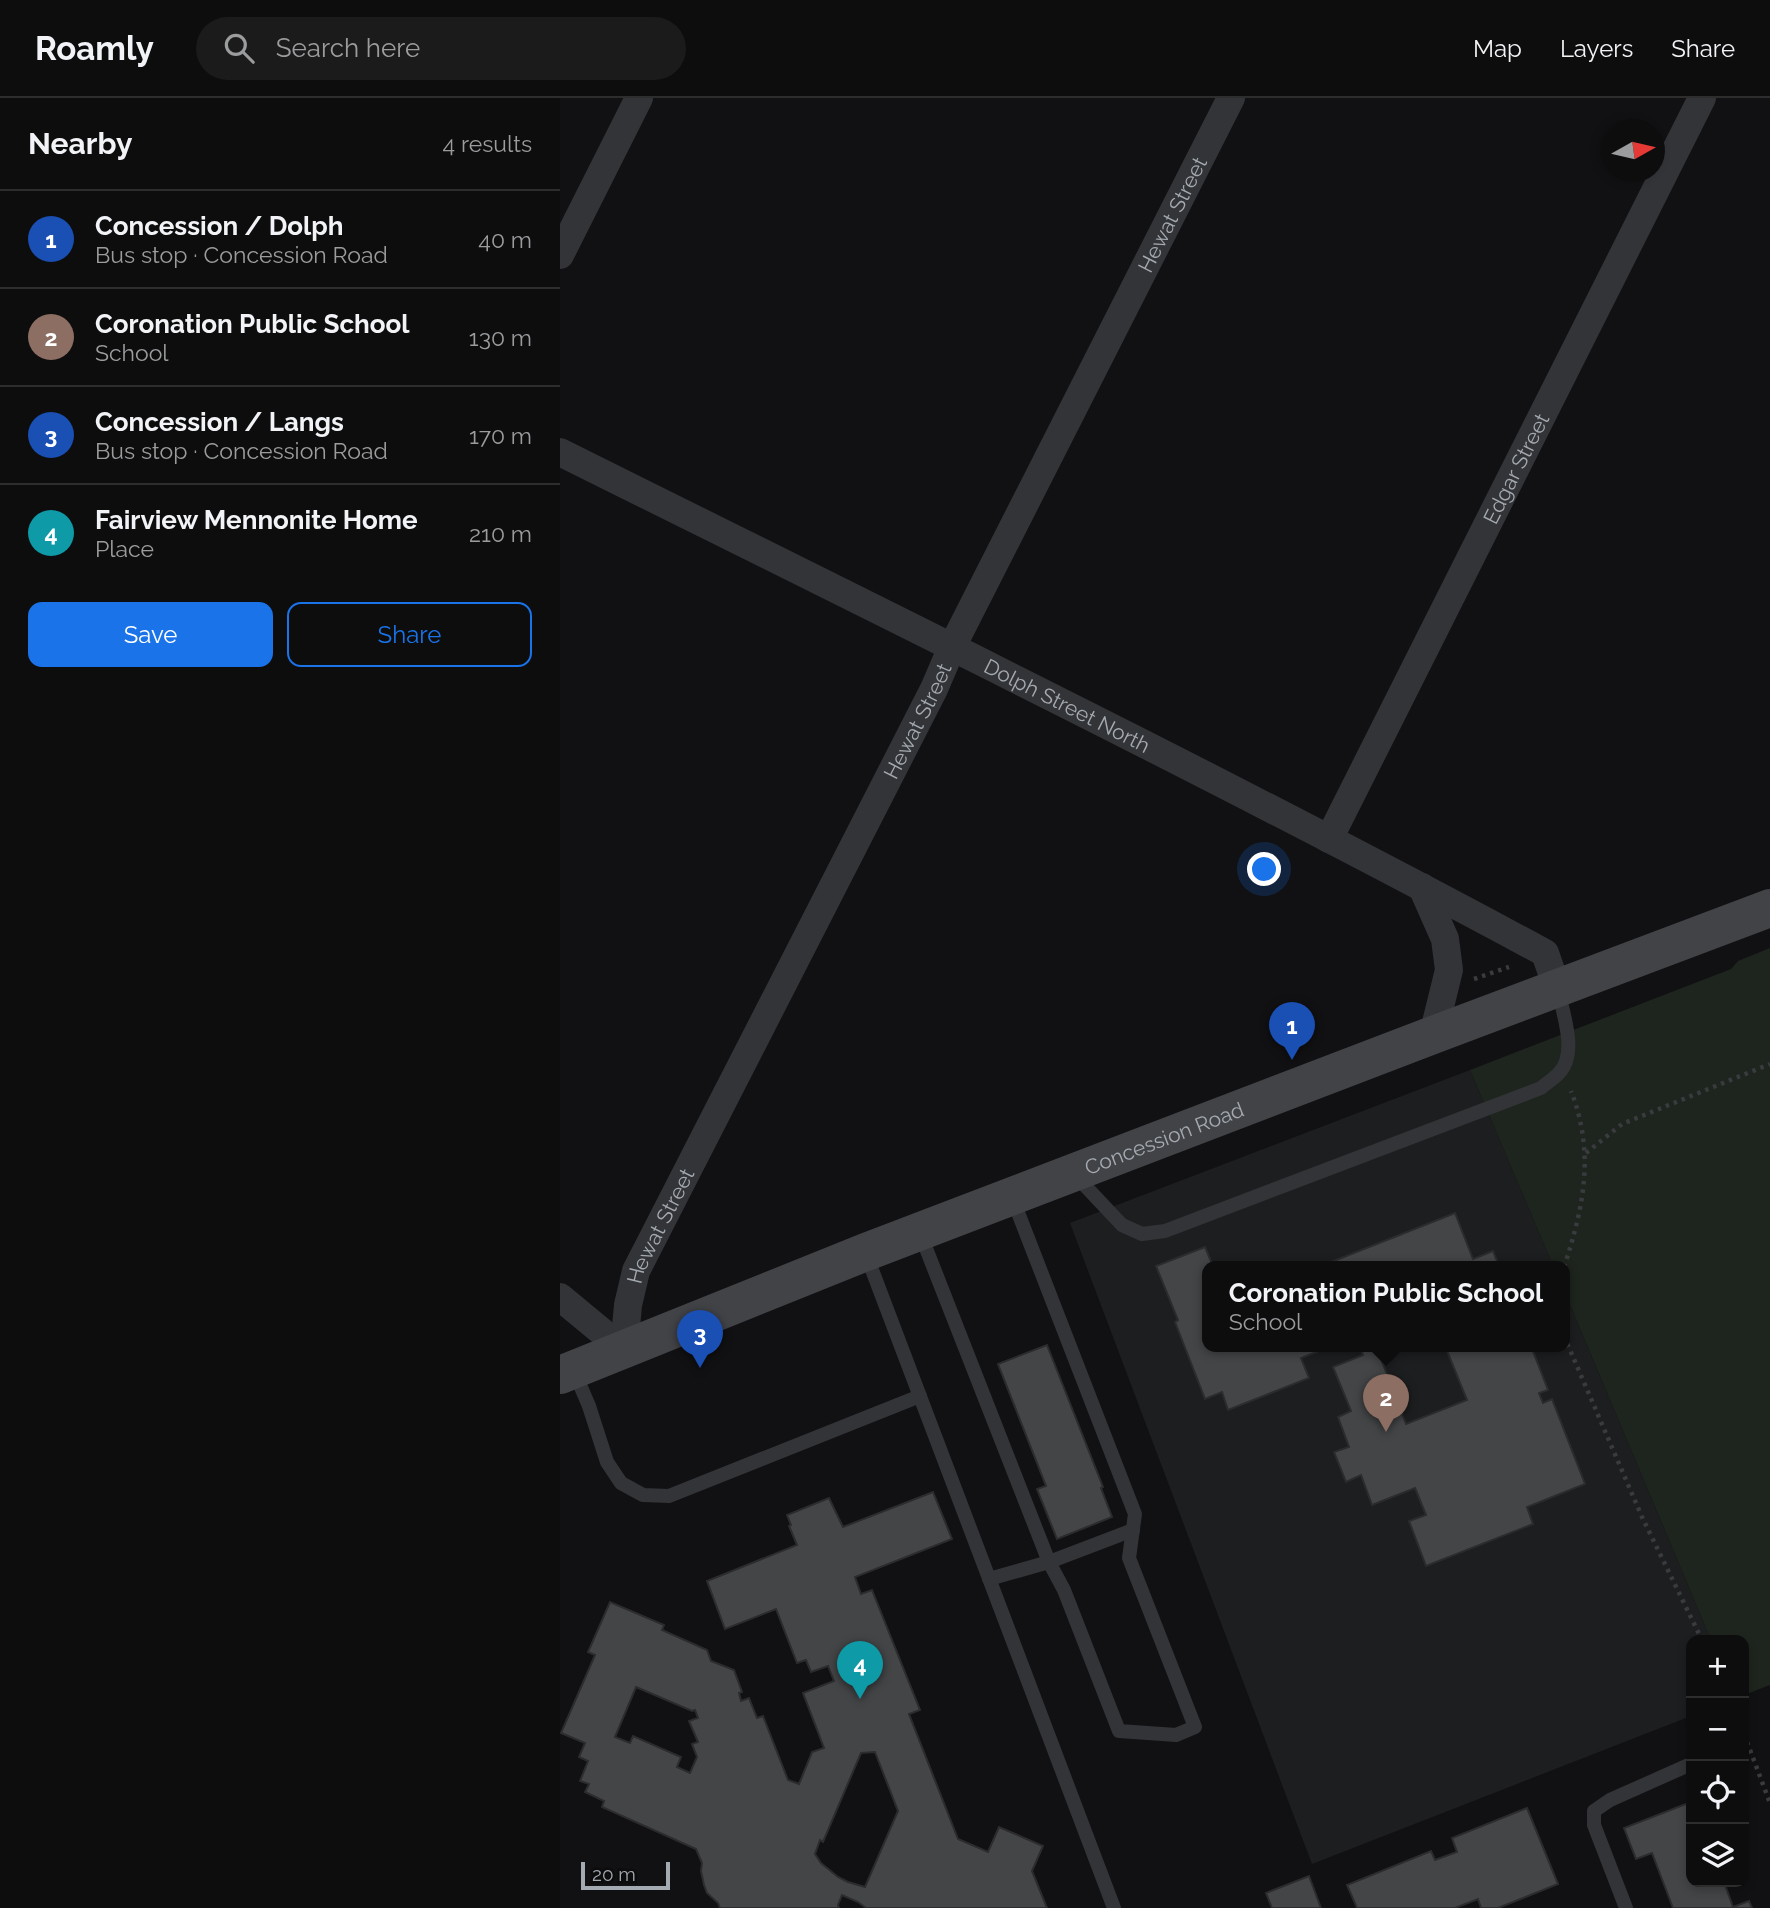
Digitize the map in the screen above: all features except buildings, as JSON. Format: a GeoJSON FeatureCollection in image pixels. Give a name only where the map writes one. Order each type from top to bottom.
{"type":"FeatureCollection","features":[{"type":"Feature","properties":{"kind":"main road","name":"Concession Road"},"geometry":{"type":"LineString","coordinates":[[567,1372],[866,1252],[1770,908]]}},
{"type":"Feature","properties":{"kind":"street"},"geometry":{"type":"LineString","coordinates":[[560,255],[639,98]]}},
{"type":"Feature","properties":{"kind":"street","name":"Hewat Street"},"geometry":{"type":"LineString","coordinates":[[624,1350],[628,1305],[636,1271],[934,689],[952,648],[1231,98]]}},
{"type":"Feature","properties":{"kind":"street","name":"Edgar Street"},"geometry":{"type":"LineString","coordinates":[[1329,839],[1702,98]]}},
{"type":"Feature","properties":{"kind":"street","name":"Dolph Street North"},"geometry":{"type":"LineString","coordinates":[[560,452],[1329,839],[1545,953],[1557,988]]}},
{"type":"Feature","properties":{"kind":"street"},"geometry":{"type":"LineString","coordinates":[[1422,887],[1445,939],[1449,970],[1433,1035]]}},
{"type":"Feature","properties":{"kind":"street"},"geometry":{"type":"LineString","coordinates":[[560,1297],[624,1350]]}},
{"type":"Feature","properties":{"kind":"lane"},"geometry":{"type":"LineString","coordinates":[[1073,1173],[1122,1225],[1142,1234],[1165,1231],[1204,1217],[1541,1088],[1561,1072],[1569,1049],[1557,988]]}},
{"type":"Feature","properties":{"kind":"lane"},"geometry":{"type":"LineString","coordinates":[[920,1232],[1049,1562],[1064,1590],[1119,1731],[1176,1735],[1195,1727],[1129,1558],[1135,1514],[1012,1197]]}},
{"type":"Feature","properties":{"kind":"lane"},"geometry":{"type":"LineString","coordinates":[[866,1252],[1114,1908]]}},
{"type":"Feature","properties":{"kind":"lane"},"geometry":{"type":"LineString","coordinates":[[567,1372],[589,1406],[607,1462],[621,1483],[643,1495],[669,1496],[920,1396]]}},
{"type":"Feature","properties":{"kind":"lane"},"geometry":{"type":"LineString","coordinates":[[989,1578],[1049,1562],[1133,1530]]}},
{"type":"Feature","properties":{"kind":"lane"},"geometry":{"type":"LineString","coordinates":[[1626,1908],[1594,1825],[1594,1811],[1610,1800],[1686,1766]]}},
{"type":"Feature","properties":{"kind":"path"},"geometry":{"type":"LineString","coordinates":[[1470,981],[1516,964]]}},
{"type":"Feature","properties":{"kind":"path"},"geometry":{"type":"LineString","coordinates":[[1586,1153],[1622,1124],[1770,1064]]}},
{"type":"Feature","properties":{"kind":"path"},"geometry":{"type":"LineString","coordinates":[[1566,1261],[1577,1222],[1586,1153],[1578,1110],[1571,1090]]}},
{"type":"Feature","properties":{"kind":"path"},"geometry":{"type":"LineString","coordinates":[[1570,1350],[1642,1517],[1700,1635]]}},
{"type":"Feature","properties":{"kind":"path"},"geometry":{"type":"LineString","coordinates":[[1749,1747],[1770,1803]]}},
{"type":"Feature","properties":{"kind":"shaded area"},"geometry":{"type":"Polygon","coordinates":[[[1770,948],[1770,1685],[1749,1693],[1749,1635],[1709,1635],[1570,1305],[1570,1261],[1551,1261],[1470,1070],[1731,969],[1738,961],[1770,948]]]}},
{"type":"Feature","properties":{"kind":"shaded area"},"geometry":{"type":"Polygon","coordinates":[[[1470,1070],[1551,1261],[1202,1261],[1202,1352],[1570,1352],[1570,1305],[1709,1635],[1686,1635],[1686,1718],[1312,1864],[1070,1223],[1470,1070]]]}},
{"type":"Feature","properties":{"kind":"place","name":"Concession / Dolph"},"geometry":{"type":"Point","coordinates":[1292,1060]}},
{"type":"Feature","properties":{"kind":"place","name":"Concession / Langs"},"geometry":{"type":"Point","coordinates":[700,1368]}},
{"type":"Feature","properties":{"kind":"place","name":"Coronation Public School"},"geometry":{"type":"Point","coordinates":[1386,1432]}},
{"type":"Feature","properties":{"kind":"place","name":"Fairview Mennonite Home"},"geometry":{"type":"Point","coordinates":[860,1699]}}]}
